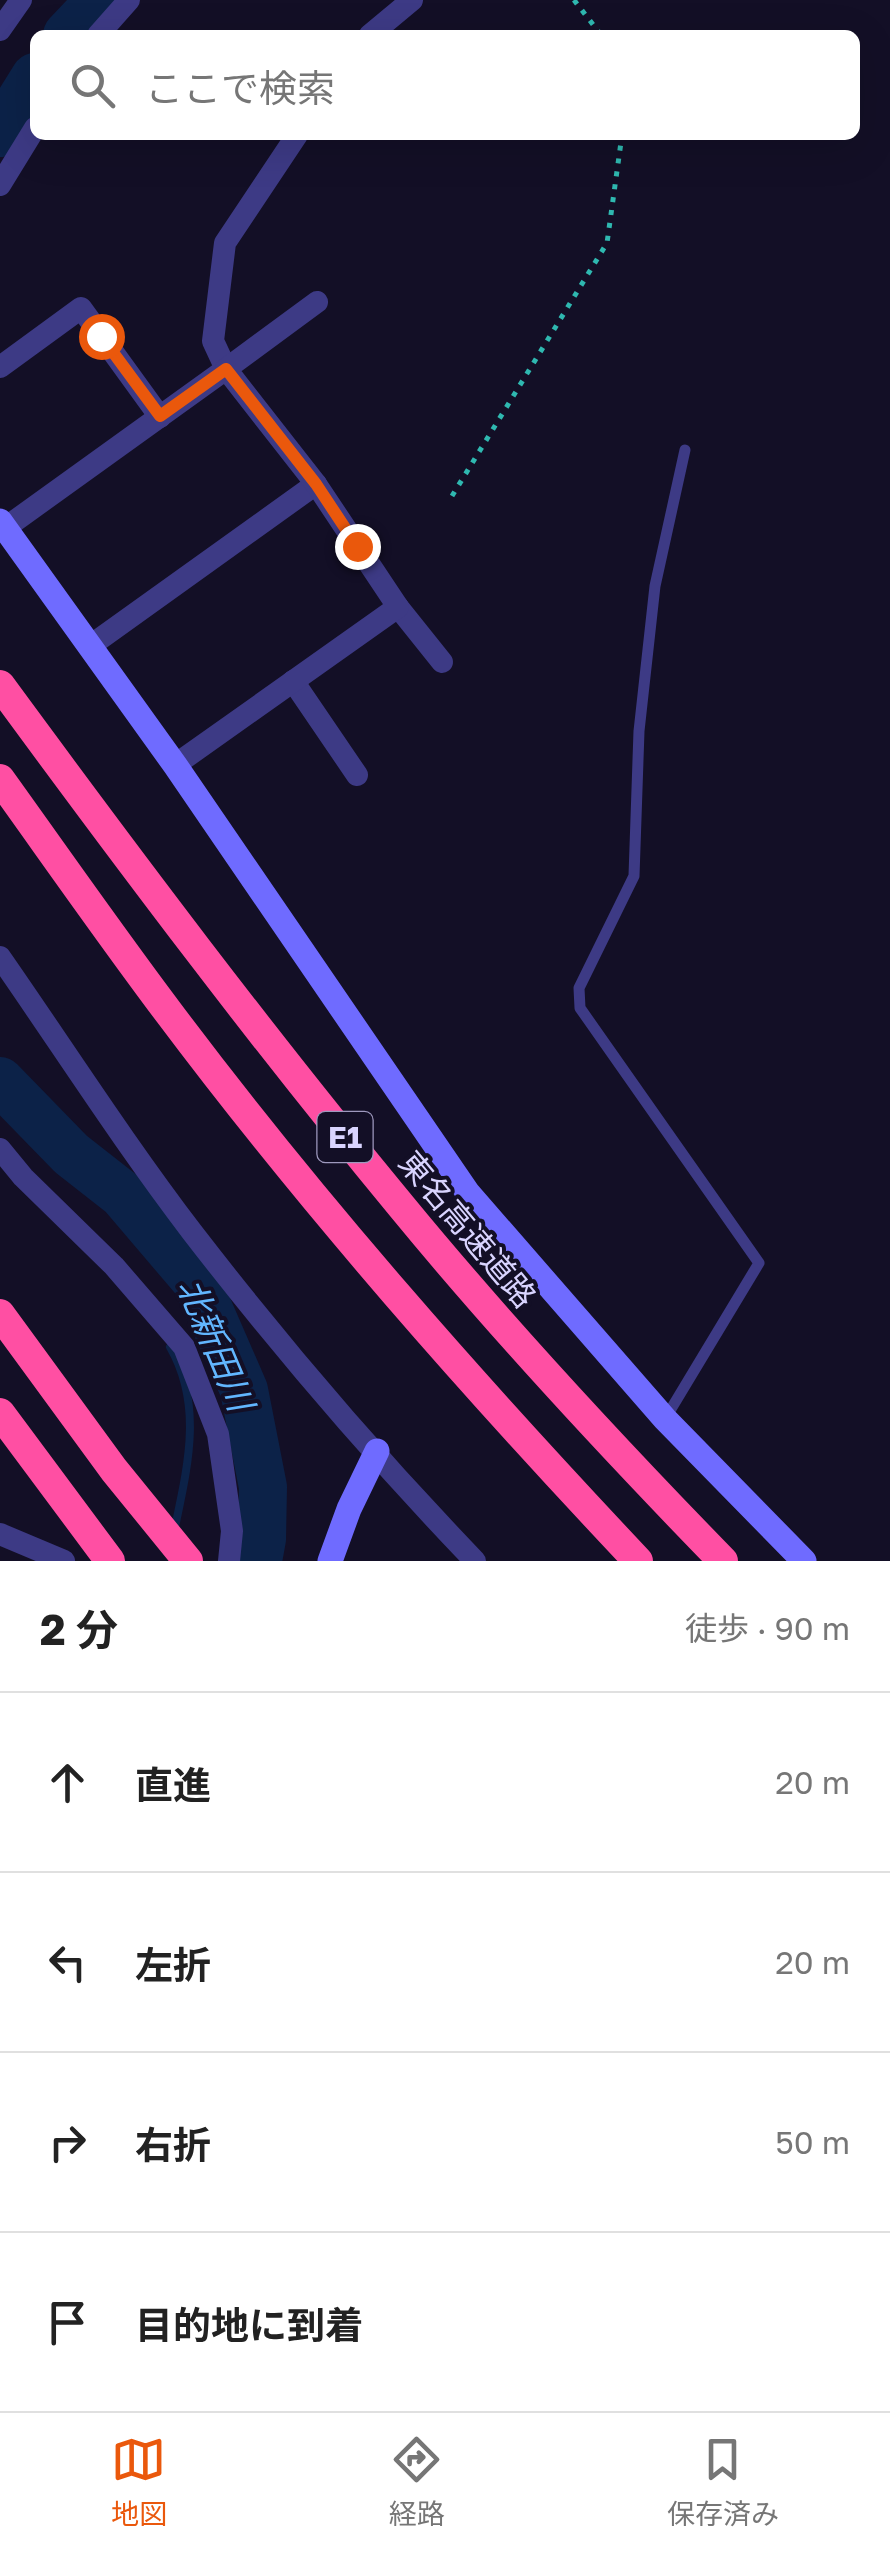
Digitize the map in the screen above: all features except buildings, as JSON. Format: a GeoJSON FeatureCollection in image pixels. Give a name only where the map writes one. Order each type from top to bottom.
{"type":"FeatureCollection","features":[{"type":"Feature","properties":{"kind":"highway","name":"東名高速道路"},"geometry":{"type":"LineString","coordinates":[[0,684],[242,1010],[403,1209],[528,1354],[723,1561]]}},
{"type":"Feature","properties":{"kind":"highway","name":"E1"},"geometry":{"type":"LineString","coordinates":[[0,779],[170,1014],[328,1212],[506,1420],[638,1561]]}},
{"type":"Feature","properties":{"kind":"highway"},"geometry":{"type":"LineString","coordinates":[[0,1314],[114,1470],[188,1561]]}},
{"type":"Feature","properties":{"kind":"highway"},"geometry":{"type":"LineString","coordinates":[[0,1413],[110,1561]]}},
{"type":"Feature","properties":{"kind":"street"},"geometry":{"type":"LineString","coordinates":[[0,30],[22,0]]}},
{"type":"Feature","properties":{"kind":"street"},"geometry":{"type":"LineString","coordinates":[[102,30],[129,0]]}},
{"type":"Feature","properties":{"kind":"street"},"geometry":{"type":"LineString","coordinates":[[376,30],[412,0]]}},
{"type":"Feature","properties":{"kind":"street"},"geometry":{"type":"LineString","coordinates":[[0,186],[30,136]]}},
{"type":"Feature","properties":{"kind":"street"},"geometry":{"type":"LineString","coordinates":[[294,140],[225,243],[213,341],[226,369],[316,484],[398,607],[442,662]]}},
{"type":"Feature","properties":{"kind":"street"},"geometry":{"type":"LineString","coordinates":[[317,302],[2,525],[175,764],[468,1193],[665,1419],[804,1561]]}},
{"type":"Feature","properties":{"kind":"street"},"geometry":{"type":"LineString","coordinates":[[0,367],[82,308],[160,416]]}},
{"type":"Feature","properties":{"kind":"street"},"geometry":{"type":"LineString","coordinates":[[90,646],[316,484]]}},
{"type":"Feature","properties":{"kind":"street"},"geometry":{"type":"LineString","coordinates":[[175,764],[398,607]]}},
{"type":"Feature","properties":{"kind":"street"},"geometry":{"type":"LineString","coordinates":[[293,681],[358,775]]}},
{"type":"Feature","properties":{"kind":"street"},"geometry":{"type":"LineString","coordinates":[[0,957],[192,1231],[397,1480],[474,1561]]}},
{"type":"Feature","properties":{"kind":"street"},"geometry":{"type":"LineString","coordinates":[[0,1149],[23,1177],[114,1266],[184,1347],[218,1434],[232,1531],[229,1561]]}},
{"type":"Feature","properties":{"kind":"street"},"geometry":{"type":"LineString","coordinates":[[330,1561],[348,1508],[377,1451]]}},
{"type":"Feature","properties":{"kind":"street"},"geometry":{"type":"LineString","coordinates":[[0,1534],[64,1561]]}},
{"type":"Feature","properties":{"kind":"lane"},"geometry":{"type":"LineString","coordinates":[[665,1419],[760,1262],[580,1008],[579,988],[634,876],[639,731],[653,604],[686,450]]}},
{"type":"Feature","properties":{"kind":"path"},"geometry":{"type":"LineString","coordinates":[[574,0],[597,30]]}},
{"type":"Feature","properties":{"kind":"path"},"geometry":{"type":"LineString","coordinates":[[452,496],[606,243],[621,140]]}},
{"type":"Feature","properties":{"kind":"waterway","name":"北新田川"},"geometry":{"type":"LineString","coordinates":[[72,30],[100,0]]}},
{"type":"Feature","properties":{"kind":"waterway","name":"北新田川"},"geometry":{"type":"LineString","coordinates":[[0,133],[30,85]]}},
{"type":"Feature","properties":{"kind":"waterway","name":"北新田川"},"geometry":{"type":"LineString","coordinates":[[0,1081],[71,1154],[122,1194],[197,1282],[244,1390],[263,1487],[258,1561]]}},
{"type":"Feature","properties":{"kind":"waterway"},"geometry":{"type":"LineString","coordinates":[[170,1347],[187,1392],[190,1415],[187,1461],[174,1532]]}},
{"type":"Feature","properties":{"kind":"route"},"geometry":{"type":"LineString","coordinates":[[101,336],[160,416],[226,369],[316,484],[357,546]]}}]}
